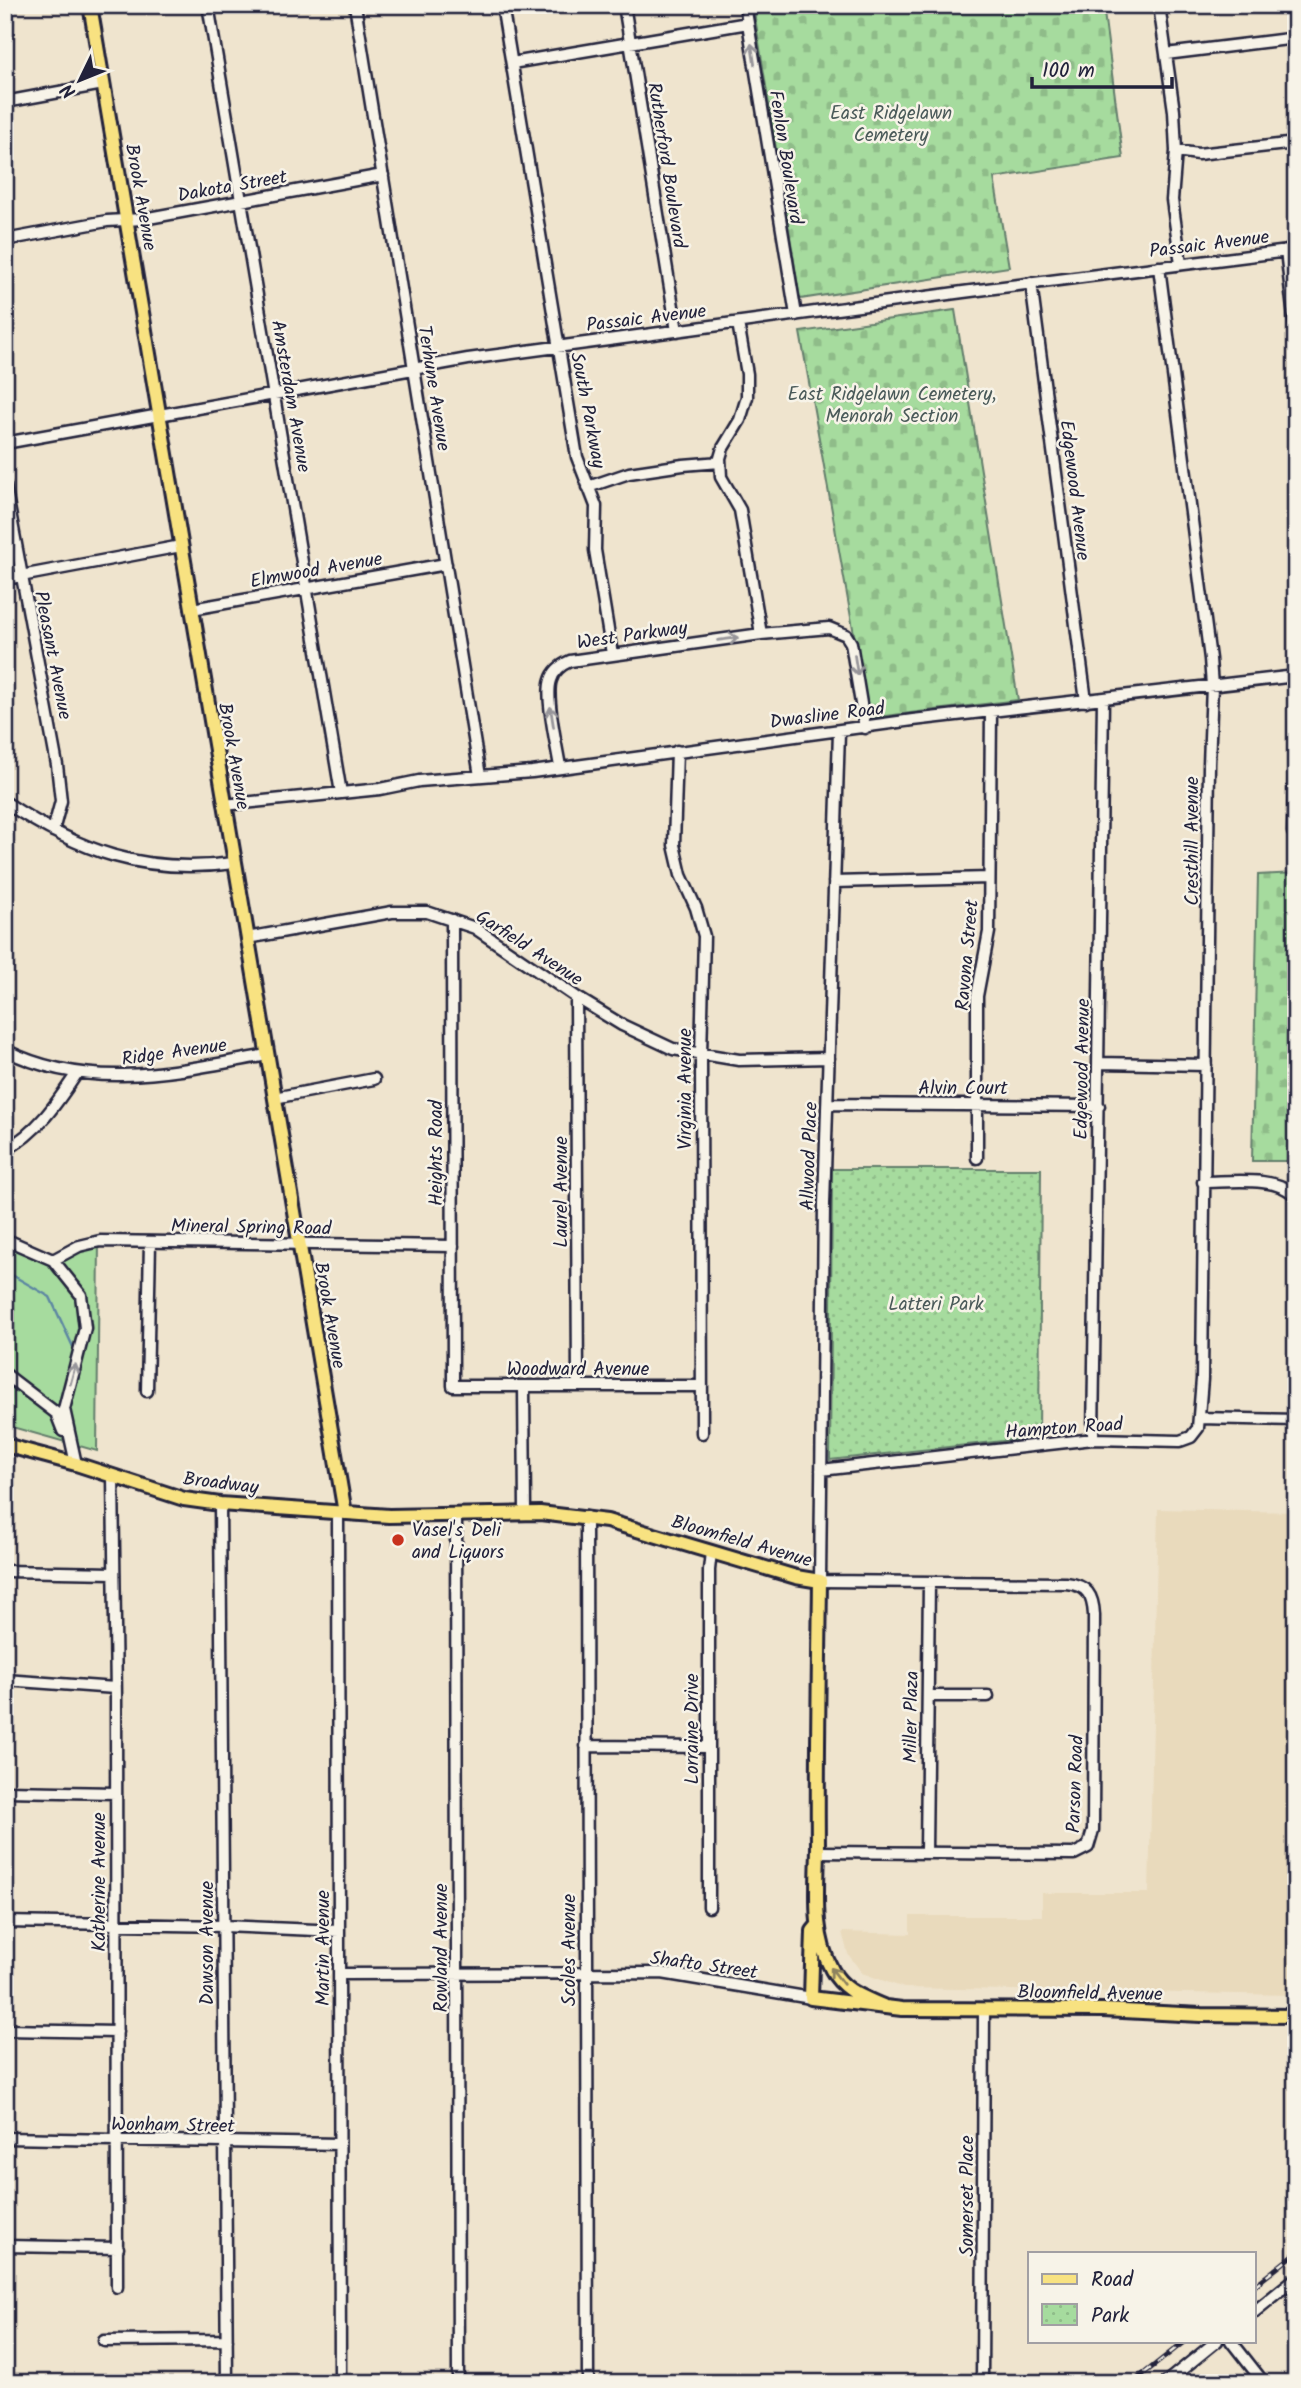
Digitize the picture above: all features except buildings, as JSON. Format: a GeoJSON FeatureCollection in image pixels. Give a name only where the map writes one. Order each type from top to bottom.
{"type":"FeatureCollection","features":[{"type":"Feature","properties":{"kind":"main road","name":"Brook Avenue"},"geometry":{"type":"LineString","coordinates":[[90,5],[299,1244],[341,1513]]}},
{"type":"Feature","properties":{"kind":"main road","name":"Broadway"},"geometry":{"type":"LineString","coordinates":[[5,1445],[76,1464],[184,1499],[220,1504],[397,1516]]}},
{"type":"Feature","properties":{"kind":"main road","name":"Bloomfield Avenue"},"geometry":{"type":"LineString","coordinates":[[397,1516],[525,1512],[586,1517],[796,1577],[820,1581],[818,1924],[833,1973],[849,1990],[883,2006]]}},
{"type":"Feature","properties":{"kind":"main road","name":"Bloomfield Avenue"},"geometry":{"type":"LineString","coordinates":[[818,1924],[813,1931],[811,1998],[902,2009],[1095,2010],[1296,2016]]}},
{"type":"Feature","properties":{"kind":"street","name":"Amsterdam Avenue"},"geometry":{"type":"LineString","coordinates":[[208,5],[341,793]]}},
{"type":"Feature","properties":{"kind":"street","name":"Terhune Avenue"},"geometry":{"type":"LineString","coordinates":[[355,5],[480,776]]}},
{"type":"Feature","properties":{"kind":"street","name":"South Parkway"},"geometry":{"type":"LineString","coordinates":[[502,5],[577,457],[596,506],[595,550],[612,654]]}},
{"type":"Feature","properties":{"kind":"street","name":"Rutherford Boulevard"},"geometry":{"type":"LineString","coordinates":[[624,5],[677,331]]}},
{"type":"Feature","properties":{"kind":"street","name":"Fenlon Boulevard"},"geometry":{"type":"LineString","coordinates":[[745,5],[796,315]]}},
{"type":"Feature","properties":{"kind":"street"},"geometry":{"type":"LineString","coordinates":[[1159,5],[1174,111],[1177,151],[1171,200],[1181,264]]}},
{"type":"Feature","properties":{"kind":"street"},"geometry":{"type":"LineString","coordinates":[[512,63],[748,23]]}},
{"type":"Feature","properties":{"kind":"street"},"geometry":{"type":"LineString","coordinates":[[1166,54],[1296,38]]}},
{"type":"Feature","properties":{"kind":"street"},"geometry":{"type":"LineString","coordinates":[[5,102],[103,84]]}},
{"type":"Feature","properties":{"kind":"street"},"geometry":{"type":"LineString","coordinates":[[1177,151],[1198,155],[1296,143]]}},
{"type":"Feature","properties":{"kind":"street","name":"Dakota Street"},"geometry":{"type":"LineString","coordinates":[[5,240],[107,221],[143,219],[383,175]]}},
{"type":"Feature","properties":{"kind":"street"},"geometry":{"type":"LineString","coordinates":[[1291,251],[1296,334]]}},
{"type":"Feature","properties":{"kind":"street","name":"Passaic Avenue"},"geometry":{"type":"LineString","coordinates":[[5,443],[414,369],[558,346],[1291,251]]}},
{"type":"Feature","properties":{"kind":"street","name":"Cresthill Avenue"},"geometry":{"type":"LineString","coordinates":[[1159,267],[1212,686],[1202,1379],[1199,1418]]}},
{"type":"Feature","properties":{"kind":"street","name":"Edgewood Avenue"},"geometry":{"type":"LineString","coordinates":[[1031,284],[1086,701]]}},
{"type":"Feature","properties":{"kind":"street"},"geometry":{"type":"LineString","coordinates":[[738,323],[747,374],[747,397],[740,420],[723,448],[720,462],[724,485],[740,510],[761,634]]}},
{"type":"Feature","properties":{"kind":"street"},"geometry":{"type":"LineString","coordinates":[[588,487],[629,473],[720,462]]}},
{"type":"Feature","properties":{"kind":"street","name":"Pleasant Avenue"},"geometry":{"type":"LineString","coordinates":[[5,485],[57,765],[61,801],[53,831]]}},
{"type":"Feature","properties":{"kind":"street"},"geometry":{"type":"LineString","coordinates":[[5,579],[181,546]]}},
{"type":"Feature","properties":{"kind":"street","name":"Elmwood Avenue"},"geometry":{"type":"LineString","coordinates":[[192,609],[446,564]]}},
{"type":"Feature","properties":{"kind":"street","name":"West Parkway"},"geometry":{"type":"LineString","coordinates":[[560,767],[548,691],[550,681],[561,665],[612,654],[761,634],[829,628],[846,635],[851,643],[865,728]]}},
{"type":"Feature","properties":{"kind":"street","name":"Dwasline Road"},"geometry":{"type":"LineString","coordinates":[[224,805],[363,791],[419,781],[560,767],[1296,676]]}},
{"type":"Feature","properties":{"kind":"street","name":"Edgewood Avenue"},"geometry":{"type":"LineString","coordinates":[[1093,1439],[1103,699]]}},
{"type":"Feature","properties":{"kind":"street","name":"Ravona Street"},"geometry":{"type":"LineString","coordinates":[[977,1158],[977,996],[989,932],[991,712]]}},
{"type":"Feature","properties":{"kind":"street"},"geometry":{"type":"LineString","coordinates":[[1293,832],[1296,722]]}},
{"type":"Feature","properties":{"kind":"street","name":"Allwood Place"},"geometry":{"type":"LineString","coordinates":[[820,1581],[823,1268],[839,732]]}},
{"type":"Feature","properties":{"kind":"street","name":"Virginia Avenue"},"geometry":{"type":"LineString","coordinates":[[677,751],[674,845],[681,875],[696,908],[704,936],[701,1055],[702,1433]]}},
{"type":"Feature","properties":{"kind":"street"},"geometry":{"type":"LineString","coordinates":[[5,802],[53,831],[108,855],[150,864],[190,867],[234,863]]}},
{"type":"Feature","properties":{"kind":"street"},"geometry":{"type":"LineString","coordinates":[[834,882],[989,878]]}},
{"type":"Feature","properties":{"kind":"street","name":"Garfield Avenue"},"geometry":{"type":"LineString","coordinates":[[247,938],[392,912],[427,912],[475,928],[576,998],[622,1025],[673,1049],[738,1060],[829,1058]]}},
{"type":"Feature","properties":{"kind":"street","name":"Heights Road"},"geometry":{"type":"LineString","coordinates":[[452,920],[453,1386]]}},
{"type":"Feature","properties":{"kind":"street","name":"Laurel Avenue"},"geometry":{"type":"LineString","coordinates":[[576,998],[578,1386]]}},
{"type":"Feature","properties":{"kind":"street","name":"Ridge Avenue"},"geometry":{"type":"LineString","coordinates":[[5,1050],[44,1065],[77,1073],[118,1077],[168,1072],[267,1055]]}},
{"type":"Feature","properties":{"kind":"street"},"geometry":{"type":"LineString","coordinates":[[1099,1063],[1206,1065]]}},
{"type":"Feature","properties":{"kind":"street"},"geometry":{"type":"LineString","coordinates":[[5,1150],[42,1121],[77,1073]]}},
{"type":"Feature","properties":{"kind":"street"},"geometry":{"type":"LineString","coordinates":[[274,1098],[374,1079]]}},
{"type":"Feature","properties":{"kind":"street","name":"Alvin Court"},"geometry":{"type":"LineString","coordinates":[[828,1104],[1099,1106]]}},
{"type":"Feature","properties":{"kind":"street"},"geometry":{"type":"LineString","coordinates":[[1203,1182],[1269,1182],[1287,1188],[1296,1197]]}},
{"type":"Feature","properties":{"kind":"street"},"geometry":{"type":"LineString","coordinates":[[5,1239],[54,1260],[81,1295],[85,1328],[64,1409],[76,1464]]}},
{"type":"Feature","properties":{"kind":"street","name":"Mineral Spring Road"},"geometry":{"type":"LineString","coordinates":[[54,1260],[79,1245],[100,1241],[453,1246]]}},
{"type":"Feature","properties":{"kind":"street"},"geometry":{"type":"LineString","coordinates":[[147,1391],[150,1242]]}},
{"type":"Feature","properties":{"kind":"street"},"geometry":{"type":"LineString","coordinates":[[5,1374],[57,1413],[76,1464]]}},
{"type":"Feature","properties":{"kind":"street","name":"Woodward Avenue"},"geometry":{"type":"LineString","coordinates":[[453,1386],[702,1385]]}},
{"type":"Feature","properties":{"kind":"street"},"geometry":{"type":"LineString","coordinates":[[524,1386],[525,1512]]}},
{"type":"Feature","properties":{"kind":"street"},"geometry":{"type":"LineString","coordinates":[[1199,1418],[1296,1420]]}},
{"type":"Feature","properties":{"kind":"street","name":"Hampton Road"},"geometry":{"type":"LineString","coordinates":[[821,1469],[1093,1439],[1180,1441],[1191,1437],[1198,1428],[1199,1418]]}},
{"type":"Feature","properties":{"kind":"street","name":"Katherine Avenue"},"geometry":{"type":"LineString","coordinates":[[113,1478],[117,2287]]}},
{"type":"Feature","properties":{"kind":"street","name":"Dawson Avenue"},"geometry":{"type":"LineString","coordinates":[[220,1504],[227,2383]]}},
{"type":"Feature","properties":{"kind":"street","name":"Martin Avenue"},"geometry":{"type":"LineString","coordinates":[[340,2383],[341,1513]]}},
{"type":"Feature","properties":{"kind":"street","name":"Rowland Avenue"},"geometry":{"type":"LineString","coordinates":[[456,1514],[458,2383]]}},
{"type":"Feature","properties":{"kind":"street","name":"Scoles Avenue"},"geometry":{"type":"LineString","coordinates":[[586,1517],[588,2383]]}},
{"type":"Feature","properties":{"kind":"street","name":"Lorraine Drive"},"geometry":{"type":"LineString","coordinates":[[709,1907],[711,1552]]}},
{"type":"Feature","properties":{"kind":"street"},"geometry":{"type":"LineString","coordinates":[[5,1571],[114,1573]]}},
{"type":"Feature","properties":{"kind":"street"},"geometry":{"type":"LineString","coordinates":[[820,1581],[929,1582]]}},
{"type":"Feature","properties":{"kind":"street","name":"Parson Road"},"geometry":{"type":"LineString","coordinates":[[818,1852],[1074,1854],[1088,1847],[1091,1840],[1093,1601],[1085,1588],[1076,1584],[929,1582]]}},
{"type":"Feature","properties":{"kind":"street","name":"Miller Plaza"},"geometry":{"type":"LineString","coordinates":[[926,1853],[929,1582]]}},
{"type":"Feature","properties":{"kind":"street"},"geometry":{"type":"LineString","coordinates":[[5,1680],[116,1688]]}},
{"type":"Feature","properties":{"kind":"street"},"geometry":{"type":"LineString","coordinates":[[928,1696],[988,1696]]}},
{"type":"Feature","properties":{"kind":"street"},"geometry":{"type":"LineString","coordinates":[[586,1746],[708,1747]]}},
{"type":"Feature","properties":{"kind":"street"},"geometry":{"type":"LineString","coordinates":[[5,1791],[116,1794]]}},
{"type":"Feature","properties":{"kind":"street"},"geometry":{"type":"LineString","coordinates":[[5,1922],[339,1931]]}},
{"type":"Feature","properties":{"kind":"street","name":"Shafto Street"},"geometry":{"type":"LineString","coordinates":[[340,1974],[662,1973],[811,1998]]}},
{"type":"Feature","properties":{"kind":"street","name":"Somerset Place"},"geometry":{"type":"LineString","coordinates":[[982,2383],[984,2010]]}},
{"type":"Feature","properties":{"kind":"street"},"geometry":{"type":"LineString","coordinates":[[5,2030],[117,2032]]}},
{"type":"Feature","properties":{"kind":"street","name":"Wonham Street"},"geometry":{"type":"LineString","coordinates":[[5,2138],[340,2144]]}},
{"type":"Feature","properties":{"kind":"street"},"geometry":{"type":"LineString","coordinates":[[5,2246],[118,2248]]}},
{"type":"Feature","properties":{"kind":"street"},"geometry":{"type":"LineString","coordinates":[[1256,2310],[1296,2278]]}},
{"type":"Feature","properties":{"kind":"street"},"geometry":{"type":"LineString","coordinates":[[104,2341],[227,2340]]}},
{"type":"Feature","properties":{"kind":"street"},"geometry":{"type":"LineString","coordinates":[[1165,2383],[1216,2342]]}},
{"type":"Feature","properties":{"kind":"street"},"geometry":{"type":"LineString","coordinates":[[1232,2342],[1264,2383]]}},
{"type":"Feature","properties":{"kind":"shaded area"},"geometry":{"type":"Polygon","coordinates":[[[1158,1509],[1296,1512],[1296,1995],[904,1988],[862,1973],[848,1954],[842,1932],[910,1934],[910,1916],[1042,1916],[1042,1893],[1149,1893],[1158,1509]]]}},
{"type":"Feature","properties":{"kind":"green space","name":"East Ridgelawn Cemetery"},"geometry":{"type":"Polygon","coordinates":[[[753,5],[1103,5],[1123,158],[994,178],[1009,267],[800,299],[753,5]]]}},
{"type":"Feature","properties":{"kind":"green space","name":"East Ridgelawn Cemetery, Menorah Section"},"geometry":{"type":"Polygon","coordinates":[[[955,310],[1018,700],[869,718],[800,332],[955,310]]]}},
{"type":"Feature","properties":{"kind":"green space"},"geometry":{"type":"Polygon","coordinates":[[[1296,873],[1296,1161],[1252,1161],[1258,875],[1296,873]]]}},
{"type":"Feature","properties":{"kind":"green space","name":"Latteri Park"},"geometry":{"type":"Polygon","coordinates":[[[832,1169],[1041,1169],[1039,1437],[830,1460],[832,1169]]]}},
{"type":"Feature","properties":{"kind":"green space"},"geometry":{"type":"Polygon","coordinates":[[[5,1232],[56,1260],[99,1240],[97,1451],[5,1425],[5,1232]]]}},
{"type":"Feature","properties":{"kind":"waterway"},"geometry":{"type":"LineString","coordinates":[[5,1271],[50,1297],[74,1349]]}},
{"type":"Feature","properties":{"kind":"railway"},"geometry":{"type":"LineString","coordinates":[[1256,2284],[1296,2253]]}},
{"type":"Feature","properties":{"kind":"railway"},"geometry":{"type":"LineString","coordinates":[[1132,2383],[1184,2342]]}},
{"type":"Feature","properties":{"kind":"place","name":"Vasel's Deli and Liquors"},"geometry":{"type":"Point","coordinates":[398,1540]}}]}
